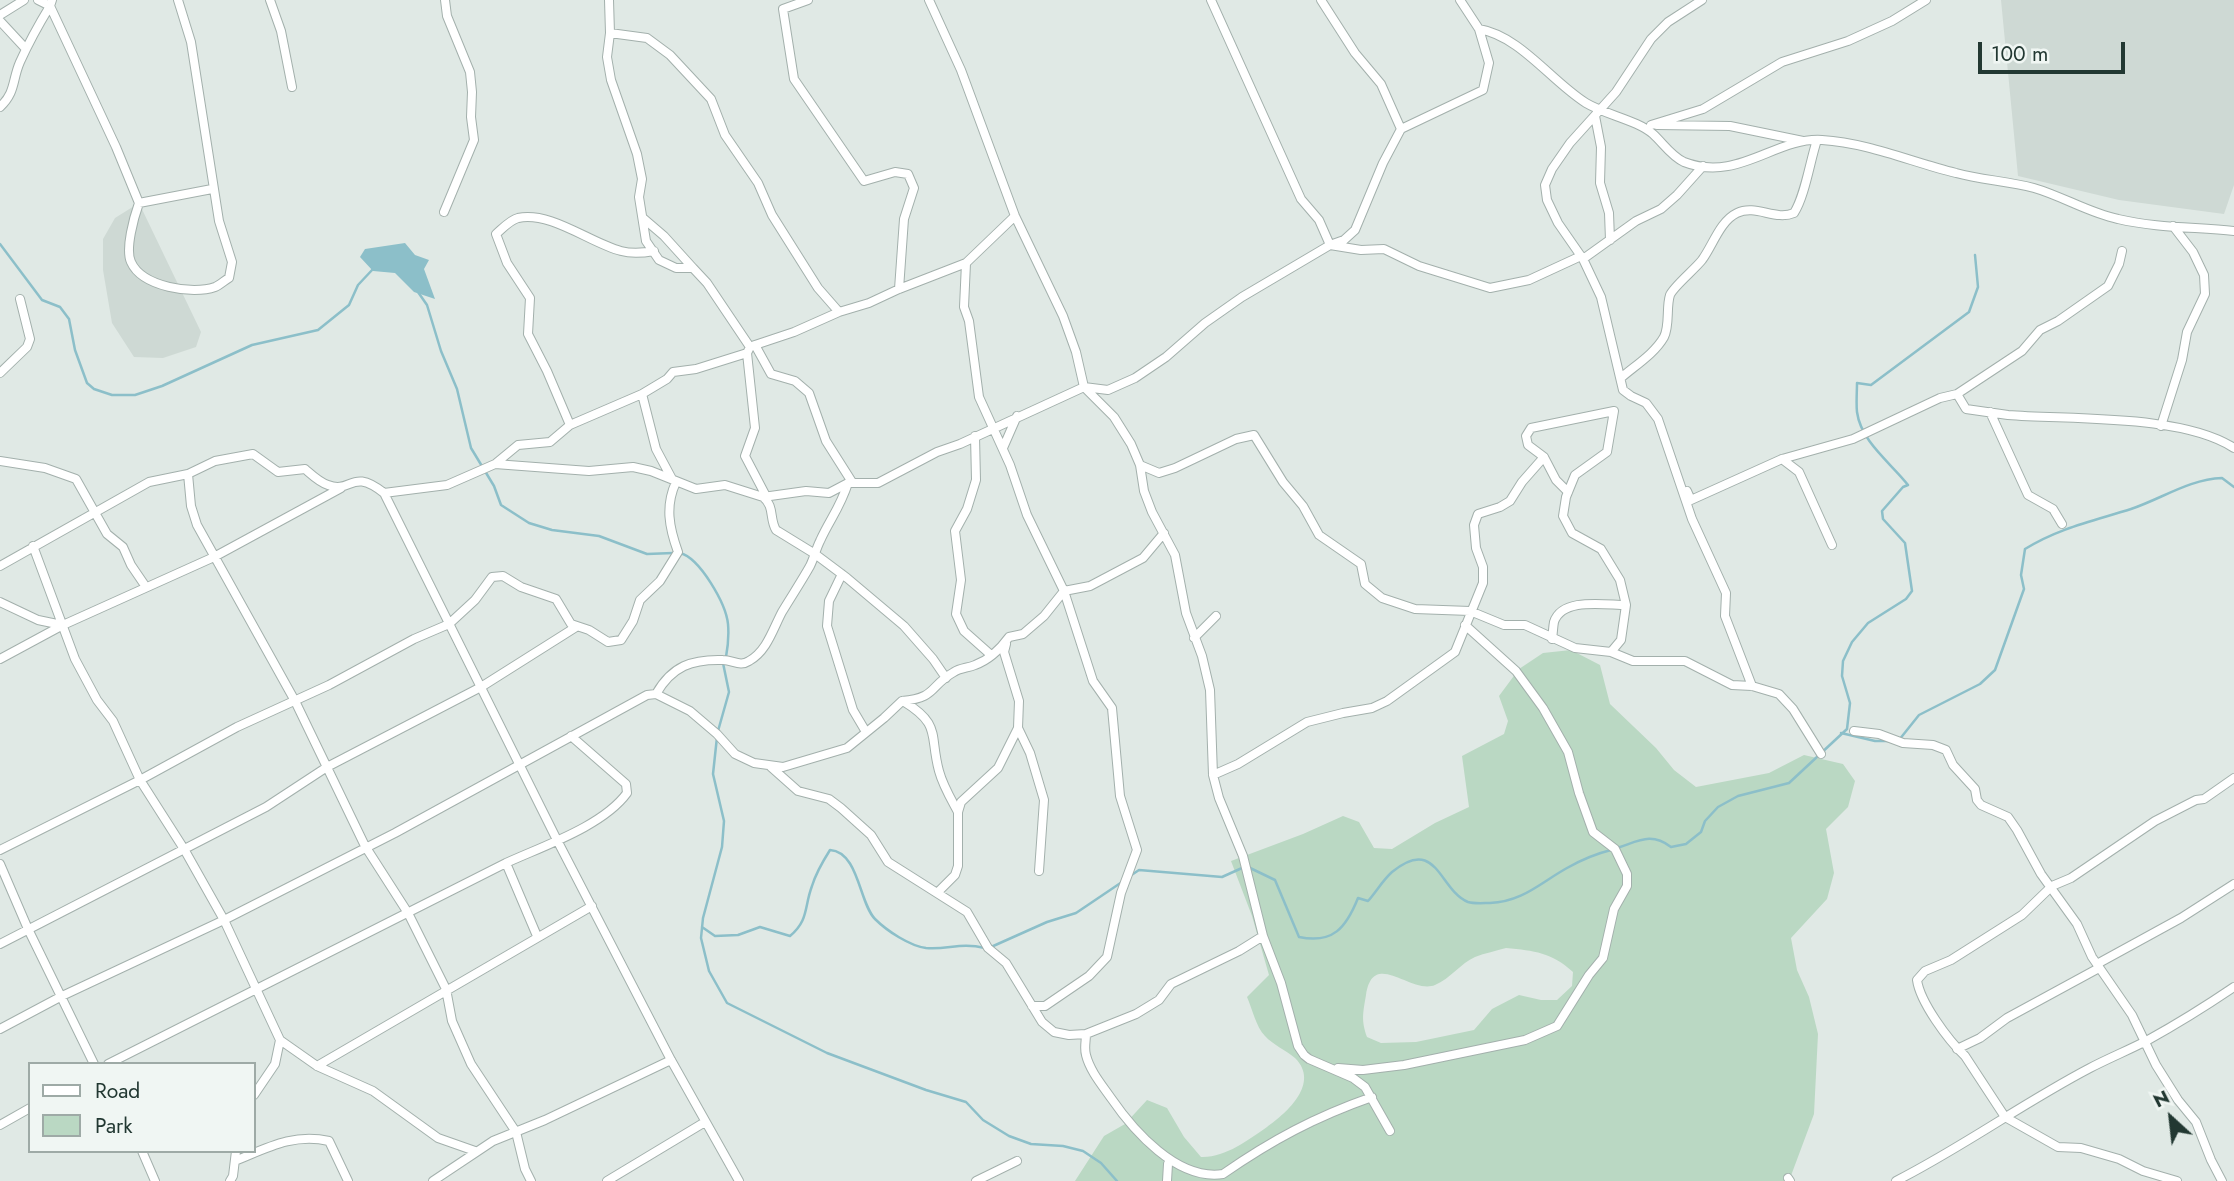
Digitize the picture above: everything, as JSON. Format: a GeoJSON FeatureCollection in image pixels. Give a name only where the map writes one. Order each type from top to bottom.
{"type":"FeatureCollection","features":[{"type":"Feature","properties":{"kind":"street"},"geometry":{"type":"LineString","coordinates":[[0,15],[24,0]]}},
{"type":"Feature","properties":{"kind":"street"},"geometry":{"type":"LineString","coordinates":[[38,0],[51,3]]}},
{"type":"Feature","properties":{"kind":"street"},"geometry":{"type":"LineString","coordinates":[[51,3],[139,203],[132,224],[130,261],[142,277],[179,290],[215,287],[229,278],[232,262],[212,189],[191,42],[178,0]]}},
{"type":"Feature","properties":{"kind":"street"},"geometry":{"type":"LineString","coordinates":[[270,0],[281,31],[292,87]]}},
{"type":"Feature","properties":{"kind":"street"},"geometry":{"type":"LineString","coordinates":[[444,212],[474,140],[470,72],[447,16],[445,0]]}},
{"type":"Feature","properties":{"kind":"street"},"geometry":{"type":"LineString","coordinates":[[609,0],[610,33],[607,57],[611,80],[637,154],[642,179],[639,197],[646,241],[659,260],[676,268],[693,268]]}},
{"type":"Feature","properties":{"kind":"street"},"geometry":{"type":"LineString","coordinates":[[808,0],[783,9],[794,79],[864,181],[895,172],[908,174],[914,188],[904,219],[899,289]]}},
{"type":"Feature","properties":{"kind":"street"},"geometry":{"type":"LineString","coordinates":[[929,0],[961,70],[1015,216],[1063,316],[1076,352],[1084,387],[1114,417],[1131,444],[1140,465],[1144,491],[1175,555],[1186,613],[1202,656],[1210,690],[1213,775],[1243,856],[1263,936],[1281,983],[1298,1046],[1310,1059],[1353,1078],[1365,1087],[1390,1131]]}},
{"type":"Feature","properties":{"kind":"street"},"geometry":{"type":"LineString","coordinates":[[1211,0],[1301,200],[1319,220],[1330,245]]}},
{"type":"Feature","properties":{"kind":"street"},"geometry":{"type":"LineString","coordinates":[[1321,0],[1355,53],[1381,84],[1401,129]]}},
{"type":"Feature","properties":{"kind":"street"},"geometry":{"type":"LineString","coordinates":[[495,464],[589,471],[633,467],[696,489],[725,485],[765,497],[806,491],[829,493],[850,482],[878,483],[937,452],[1084,387],[1108,390],[1166,357],[1205,323],[1242,298],[1330,245],[1344,240],[1355,230],[1383,163],[1401,129],[1483,90],[1489,63],[1479,29],[1460,0]]}},
{"type":"Feature","properties":{"kind":"street"},"geometry":{"type":"LineString","coordinates":[[1702,0],[1668,22],[1651,39],[1626,79],[1570,143],[1552,169],[1545,185],[1547,201],[1558,223],[1582,258],[1601,297],[1623,390],[1646,402],[1658,419],[1692,519],[1726,593],[1725,616],[1752,685]]}},
{"type":"Feature","properties":{"kind":"street"},"geometry":{"type":"LineString","coordinates":[[1651,125],[1703,109],[1782,62],[1848,41],[1892,21],[1926,0]]}},
{"type":"Feature","properties":{"kind":"street"},"geometry":{"type":"LineString","coordinates":[[0,107],[13,91],[17,69],[51,3]]}},
{"type":"Feature","properties":{"kind":"street"},"geometry":{"type":"LineString","coordinates":[[0,21],[26,49]]}},
{"type":"Feature","properties":{"kind":"street"},"geometry":{"type":"LineString","coordinates":[[1479,29],[1493,31],[1540,64],[1597,113],[1636,124],[1730,127],[1803,141],[1817,140],[1878,148],[1957,174],[2034,188],[2116,219],[2154,225],[2234,231]]}},
{"type":"Feature","properties":{"kind":"street"},"geometry":{"type":"LineString","coordinates":[[610,33],[647,38],[670,55],[711,99],[725,135],[758,183],[772,215],[818,288],[839,312]]}},
{"type":"Feature","properties":{"kind":"street"},"geometry":{"type":"LineString","coordinates":[[1597,113],[1601,147],[1600,183],[1609,213],[1611,240]]}},
{"type":"Feature","properties":{"kind":"street"},"geometry":{"type":"LineString","coordinates":[[1636,124],[1652,133],[1667,150],[1683,162],[1703,166],[1720,167],[1748,162],[1803,141]]}},
{"type":"Feature","properties":{"kind":"street"},"geometry":{"type":"LineString","coordinates":[[1622,377],[1652,352],[1665,335],[1671,291],[1693,272],[1717,234],[1735,213],[1748,210],[1779,216],[1794,213],[1801,203],[1817,140]]}},
{"type":"Feature","properties":{"kind":"street"},"geometry":{"type":"LineString","coordinates":[[1330,245],[1361,250],[1384,249],[1419,266],[1490,288],[1529,280],[1582,258],[1636,221],[1661,209],[1703,166]]}},
{"type":"Feature","properties":{"kind":"street"},"geometry":{"type":"LineString","coordinates":[[139,203],[212,189]]}},
{"type":"Feature","properties":{"kind":"street"},"geometry":{"type":"LineString","coordinates":[[384,493],[447,485],[495,464],[518,445],[550,442],[570,425],[642,394],[667,379],[673,372],[696,369],[751,349],[966,263],[1015,216]]}},
{"type":"Feature","properties":{"kind":"street"},"geometry":{"type":"LineString","coordinates":[[570,425],[547,371],[527,334],[530,298],[507,263],[496,234],[515,219],[533,217],[573,230],[621,251],[654,251]]}},
{"type":"Feature","properties":{"kind":"street"},"geometry":{"type":"LineString","coordinates":[[643,218],[664,236],[707,283],[771,374],[794,381],[809,393],[826,441],[850,482]]}},
{"type":"Feature","properties":{"kind":"street"},"geometry":{"type":"LineString","coordinates":[[2154,225],[2174,226],[2193,252],[2204,275],[2205,294],[2187,332],[2182,360],[2161,426]]}},
{"type":"Feature","properties":{"kind":"street"},"geometry":{"type":"LineString","coordinates":[[1646,402],[1691,500],[1782,459],[1853,439],[1940,398],[1957,394],[2022,351],[2040,330],[2058,321],[2108,286],[2122,251]]}},
{"type":"Feature","properties":{"kind":"street"},"geometry":{"type":"LineString","coordinates":[[966,263],[964,307],[969,321],[979,397],[1003,448],[1027,515],[1064,591],[1093,681],[1112,708],[1120,796],[1137,850],[1121,893],[1107,957],[1089,976],[1045,1006],[1032,1006]]}},
{"type":"Feature","properties":{"kind":"street"},"geometry":{"type":"LineString","coordinates":[[0,373],[27,347],[30,339],[20,299]]}},
{"type":"Feature","properties":{"kind":"street"},"geometry":{"type":"LineString","coordinates":[[751,349],[755,428],[745,456],[771,505],[776,530],[842,574],[904,626],[946,678]]}},
{"type":"Feature","properties":{"kind":"street"},"geometry":{"type":"LineString","coordinates":[[0,850],[140,780],[237,727],[449,624],[475,600],[492,578],[498,575],[521,587],[555,599],[560,603],[567,619],[576,627],[589,630],[608,642],[621,640],[626,635],[640,600],[660,582],[678,552],[670,530],[669,501],[674,481],[656,449],[642,394]]}},
{"type":"Feature","properties":{"kind":"street"},"geometry":{"type":"LineString","coordinates":[[1957,394],[1966,409],[2106,419],[2161,426],[2230,441],[2234,448]]}},
{"type":"Feature","properties":{"kind":"street"},"geometry":{"type":"LineString","coordinates":[[1568,492],[1556,480],[1544,457],[1528,444],[1526,436],[1531,428],[1614,411],[1607,452],[1575,475],[1563,516],[1572,533],[1601,549],[1620,580],[1626,605],[1621,640],[1611,652]]}},
{"type":"Feature","properties":{"kind":"street"},"geometry":{"type":"LineString","coordinates":[[1990,412],[2028,495],[2053,509],[2062,524]]}},
{"type":"Feature","properties":{"kind":"street"},"geometry":{"type":"LineString","coordinates":[[1003,448],[1017,416]]}},
{"type":"Feature","properties":{"kind":"street"},"geometry":{"type":"LineString","coordinates":[[1140,465],[1159,473],[1236,439],[1254,435],[1283,482],[1303,506],[1319,535],[1361,564],[1365,584],[1382,598],[1415,609],[1470,611],[1504,625],[1525,625],[1575,648],[1611,652],[1633,661],[1685,661],[1732,685],[1752,685],[1779,694],[1793,709],[1821,754]]}},
{"type":"Feature","properties":{"kind":"street"},"geometry":{"type":"LineString","coordinates":[[975,436],[976,480],[967,509],[955,531],[961,580],[956,614],[964,631],[991,654]]}},
{"type":"Feature","properties":{"kind":"street"},"geometry":{"type":"LineString","coordinates":[[0,565],[149,482],[188,474],[215,461],[253,454],[278,472],[305,469],[329,486],[339,487],[355,480],[370,482],[384,493],[557,841],[671,1060],[739,1181]]}},
{"type":"Feature","properties":{"kind":"street"},"geometry":{"type":"LineString","coordinates":[[1213,775],[1246,759],[1307,722],[1372,708],[1388,701],[1455,652],[1483,583],[1483,567],[1476,548],[1474,525],[1478,514],[1510,501],[1522,482],[1544,457]]}},
{"type":"Feature","properties":{"kind":"street"},"geometry":{"type":"LineString","coordinates":[[1782,459],[1799,472],[1832,545]]}},
{"type":"Feature","properties":{"kind":"street"},"geometry":{"type":"LineString","coordinates":[[0,461],[22,463],[76,479],[107,534],[123,547],[146,587]]}},
{"type":"Feature","properties":{"kind":"street"},"geometry":{"type":"LineString","coordinates":[[188,474],[191,506],[214,557],[295,701],[365,846],[408,913],[446,989],[452,1021],[471,1064],[516,1132],[525,1169],[531,1181]]}},
{"type":"Feature","properties":{"kind":"street"},"geometry":{"type":"LineString","coordinates":[[0,659],[63,625],[214,557],[355,480]]}},
{"type":"Feature","properties":{"kind":"street"},"geometry":{"type":"LineString","coordinates":[[656,694],[665,678],[690,663],[726,660],[737,664],[748,662],[764,646],[815,554],[850,482]]}},
{"type":"Feature","properties":{"kind":"street"},"geometry":{"type":"LineString","coordinates":[[0,1030],[62,996],[224,920],[395,832],[647,695],[656,694],[690,710],[718,734],[735,754],[754,763],[783,767],[841,752],[902,701],[920,699],[959,670],[982,663],[1000,649],[1009,637],[1023,634],[1044,616],[1064,591],[1090,586],[1143,558],[1164,533]]}},
{"type":"Feature","properties":{"kind":"street"},"geometry":{"type":"LineString","coordinates":[[33,546],[75,659],[97,700],[113,721],[140,780],[184,849],[224,920],[280,1040],[317,1066],[373,1091],[438,1138],[475,1151]]}},
{"type":"Feature","properties":{"kind":"street"},"geometry":{"type":"LineString","coordinates":[[842,574],[828,601],[827,626],[853,710],[866,732]]}},
{"type":"Feature","properties":{"kind":"street"},"geometry":{"type":"LineString","coordinates":[[0,602],[38,620],[63,625]]}},
{"type":"Feature","properties":{"kind":"street"},"geometry":{"type":"LineString","coordinates":[[1552,639],[1554,620],[1560,612],[1569,607],[1577,604],[1626,605]]}},
{"type":"Feature","properties":{"kind":"street"},"geometry":{"type":"LineString","coordinates":[[1194,638],[1216,617]]}},
{"type":"Feature","properties":{"kind":"street"},"geometry":{"type":"LineString","coordinates":[[1331,1067],[1363,1070],[1404,1065],[1525,1040],[1557,1026],[1603,958],[1614,909],[1627,886],[1627,874],[1615,849],[1593,832],[1568,752],[1543,708],[1516,671],[1465,625]]}},
{"type":"Feature","properties":{"kind":"street"},"geometry":{"type":"LineString","coordinates":[[0,944],[266,807],[327,767],[481,687],[576,627]]}},
{"type":"Feature","properties":{"kind":"street"},"geometry":{"type":"LineString","coordinates":[[938,892],[955,876],[958,866],[958,812],[961,802],[998,768],[1018,729],[1019,701],[1004,652],[1009,637]]}},
{"type":"Feature","properties":{"kind":"street"},"geometry":{"type":"LineString","coordinates":[[902,701],[920,712],[930,723],[940,777],[958,812]]}},
{"type":"Feature","properties":{"kind":"street"},"geometry":{"type":"LineString","coordinates":[[1018,729],[1030,753],[1044,800],[1039,871]]}},
{"type":"Feature","properties":{"kind":"street"},"geometry":{"type":"LineString","coordinates":[[1854,731],[1880,734],[1903,743],[1933,745],[1946,750],[1953,765],[1975,789],[1981,805],[2008,817],[2041,873],[2077,924],[2098,966],[2132,1015],[2156,1065],[2196,1122],[2222,1181]]}},
{"type":"Feature","properties":{"kind":"street"},"geometry":{"type":"LineString","coordinates":[[112,1062],[506,863],[557,841],[621,803],[627,793],[626,784],[570,736]]}},
{"type":"Feature","properties":{"kind":"street"},"geometry":{"type":"LineString","coordinates":[[766,764],[784,776],[798,792],[829,799],[871,835],[888,862],[967,912],[988,948],[1006,963],[1042,1022],[1054,1032],[1086,1034],[1136,1014],[1158,1000],[1171,984],[1239,951],[1263,936]]}},
{"type":"Feature","properties":{"kind":"street"},"geometry":{"type":"LineString","coordinates":[[2177,1181],[2081,1148],[2058,1147],[2005,1117],[1965,1056],[1924,1001],[1918,989],[1919,975],[1951,960],[2022,915],[2052,886],[2080,872],[2155,821],[2196,800],[2204,799],[2234,778]]}},
{"type":"Feature","properties":{"kind":"street"},"geometry":{"type":"LineString","coordinates":[[506,863],[537,936]]}},
{"type":"Feature","properties":{"kind":"street"},"geometry":{"type":"LineString","coordinates":[[0,864],[28,929],[93,1062]]}},
{"type":"Feature","properties":{"kind":"street"},"geometry":{"type":"LineString","coordinates":[[1958,1049],[2234,884]]}},
{"type":"Feature","properties":{"kind":"street"},"geometry":{"type":"LineString","coordinates":[[317,1066],[592,905]]}},
{"type":"Feature","properties":{"kind":"street"},"geometry":{"type":"LineString","coordinates":[[1896,1181],[1935,1161],[2090,1068],[2146,1041],[2234,987]]}},
{"type":"Feature","properties":{"kind":"street"},"geometry":{"type":"LineString","coordinates":[[1086,1034],[1086,1055],[1096,1076],[1142,1139],[1168,1164],[1200,1179],[1213,1178],[1312,1120],[1372,1097]]}},
{"type":"Feature","properties":{"kind":"street"},"geometry":{"type":"LineString","coordinates":[[256,1092],[275,1064],[280,1040]]}},
{"type":"Feature","properties":{"kind":"street"},"geometry":{"type":"LineString","coordinates":[[433,1181],[475,1151],[671,1060]]}},
{"type":"Feature","properties":{"kind":"street"},"geometry":{"type":"LineString","coordinates":[[0,1125],[28,1109]]}},
{"type":"Feature","properties":{"kind":"street"},"geometry":{"type":"LineString","coordinates":[[607,1181],[705,1122]]}},
{"type":"Feature","properties":{"kind":"street"},"geometry":{"type":"LineString","coordinates":[[256,1153],[283,1142],[311,1137],[329,1142],[348,1181]]}},
{"type":"Feature","properties":{"kind":"street"},"geometry":{"type":"LineString","coordinates":[[143,1153],[155,1181]]}},
{"type":"Feature","properties":{"kind":"street"},"geometry":{"type":"LineString","coordinates":[[230,1181],[236,1153]]}},
{"type":"Feature","properties":{"kind":"street"},"geometry":{"type":"LineString","coordinates":[[235,1161],[255,1153]]}},
{"type":"Feature","properties":{"kind":"street"},"geometry":{"type":"LineString","coordinates":[[975,1181],[1017,1161]]}},
{"type":"Feature","properties":{"kind":"street"},"geometry":{"type":"LineString","coordinates":[[1167,1181],[1168,1164]]}},
{"type":"Feature","properties":{"kind":"shaded area"},"geometry":{"type":"Polygon","coordinates":[[[2001,0],[2234,0],[2234,185],[2224,214],[2119,200],[2018,176],[2001,0]]]}},
{"type":"Feature","properties":{"kind":"shaded area"},"geometry":{"type":"Polygon","coordinates":[[[139,203],[201,332],[196,347],[163,358],[134,357],[112,323],[103,270],[103,239],[115,218],[139,203]]]}},
{"type":"Feature","properties":{"kind":"green space"},"geometry":{"type":"Polygon","coordinates":[[[1571,650],[1600,665],[1610,704],[1656,748],[1674,770],[1696,787],[1769,773],[1804,755],[1843,764],[1855,781],[1848,807],[1826,829],[1834,873],[1827,899],[1791,938],[1797,970],[1809,997],[1818,1034],[1814,1114],[1789,1181],[1075,1181],[1104,1136],[1125,1124],[1147,1100],[1167,1108],[1184,1137],[1201,1157],[1219,1155],[1236,1147],[1267,1127],[1292,1105],[1303,1087],[1302,1068],[1295,1058],[1262,1032],[1247,997],[1269,975],[1252,916],[1231,861],[1343,816],[1359,822],[1374,848],[1392,849],[1435,823],[1469,807],[1462,756],[1504,734],[1508,721],[1499,696],[1519,669],[1543,653],[1571,650]],[[1506,948],[1475,957],[1435,985],[1425,986],[1394,976],[1376,975],[1370,981],[1364,1007],[1363,1021],[1367,1037],[1381,1043],[1416,1042],[1474,1030],[1492,1009],[1519,995],[1557,1000],[1572,986],[1573,972],[1557,960],[1534,952],[1506,948]]]}},
{"type":"Feature","properties":{"kind":"water"},"geometry":{"type":"Polygon","coordinates":[[[405,243],[415,255],[429,260],[424,269],[435,299],[414,292],[395,273],[373,271],[360,257],[365,249],[405,243]]]}},
{"type":"Feature","properties":{"kind":"waterway"},"geometry":{"type":"LineString","coordinates":[[0,244],[42,300],[60,307],[69,319],[75,350],[87,383],[94,389],[112,395],[135,395],[162,386],[252,345],[318,330],[349,305],[358,285],[373,269]]}},
{"type":"Feature","properties":{"kind":"waterway"},"geometry":{"type":"LineString","coordinates":[[1617,848],[1651,839],[1671,847],[1686,844],[1701,832],[1705,821],[1718,807],[1738,796],[1789,783],[1847,729],[1850,703],[1842,676],[1843,661],[1852,642],[1868,623],[1906,599],[1912,591],[1905,543],[1883,519],[1882,511],[1903,487],[1908,485],[1864,433],[1857,412],[1857,383],[1871,385],[1969,312],[1978,287],[1975,255]]}},
{"type":"Feature","properties":{"kind":"waterway"},"geometry":{"type":"LineString","coordinates":[[418,292],[427,305],[441,351],[457,389],[471,448],[494,486],[501,505],[529,523],[552,530],[599,536],[647,554],[673,553]]}},
{"type":"Feature","properties":{"kind":"waterway"},"geometry":{"type":"LineString","coordinates":[[1899,740],[1919,715],[1980,684],[1995,670],[2024,589],[2021,575],[2025,549],[2063,530],[2131,509],[2198,482],[2222,478],[2234,487]]}},
{"type":"Feature","properties":{"kind":"waterway"},"geometry":{"type":"LineString","coordinates":[[680,553],[696,563],[711,583],[722,605],[728,628],[726,657]]}},
{"type":"Feature","properties":{"kind":"waterway"},"geometry":{"type":"LineString","coordinates":[[718,731],[729,692],[723,663]]}},
{"type":"Feature","properties":{"kind":"waterway"},"geometry":{"type":"LineString","coordinates":[[1841,733],[1875,741],[1893,741]]}},
{"type":"Feature","properties":{"kind":"waterway"},"geometry":{"type":"LineString","coordinates":[[717,737],[713,774],[724,821],[722,847],[703,918],[701,938],[709,971],[727,1003],[827,1053],[966,1102],[983,1120],[1009,1136],[1031,1144],[1063,1146],[1083,1151],[1101,1163],[1117,1181]]}},
{"type":"Feature","properties":{"kind":"waterway"},"geometry":{"type":"LineString","coordinates":[[702,927],[715,936],[738,935],[760,927],[790,936],[803,919],[814,881],[830,850],[847,859],[870,912],[880,924],[899,937],[926,948],[985,948]]}},
{"type":"Feature","properties":{"kind":"waterway"},"geometry":{"type":"LineString","coordinates":[[1248,867],[1275,880],[1299,937],[1311,939],[1329,936],[1337,931],[1348,918],[1358,898],[1368,901],[1389,875],[1407,862],[1419,859],[1428,862],[1458,896],[1470,903],[1490,903],[1512,899],[1578,862],[1611,850]]}},
{"type":"Feature","properties":{"kind":"waterway"},"geometry":{"type":"LineString","coordinates":[[1130,876],[1139,870],[1222,877],[1242,868]]}},
{"type":"Feature","properties":{"kind":"waterway"},"geometry":{"type":"LineString","coordinates":[[991,947],[1047,922],[1076,913],[1122,882]]}}]}
